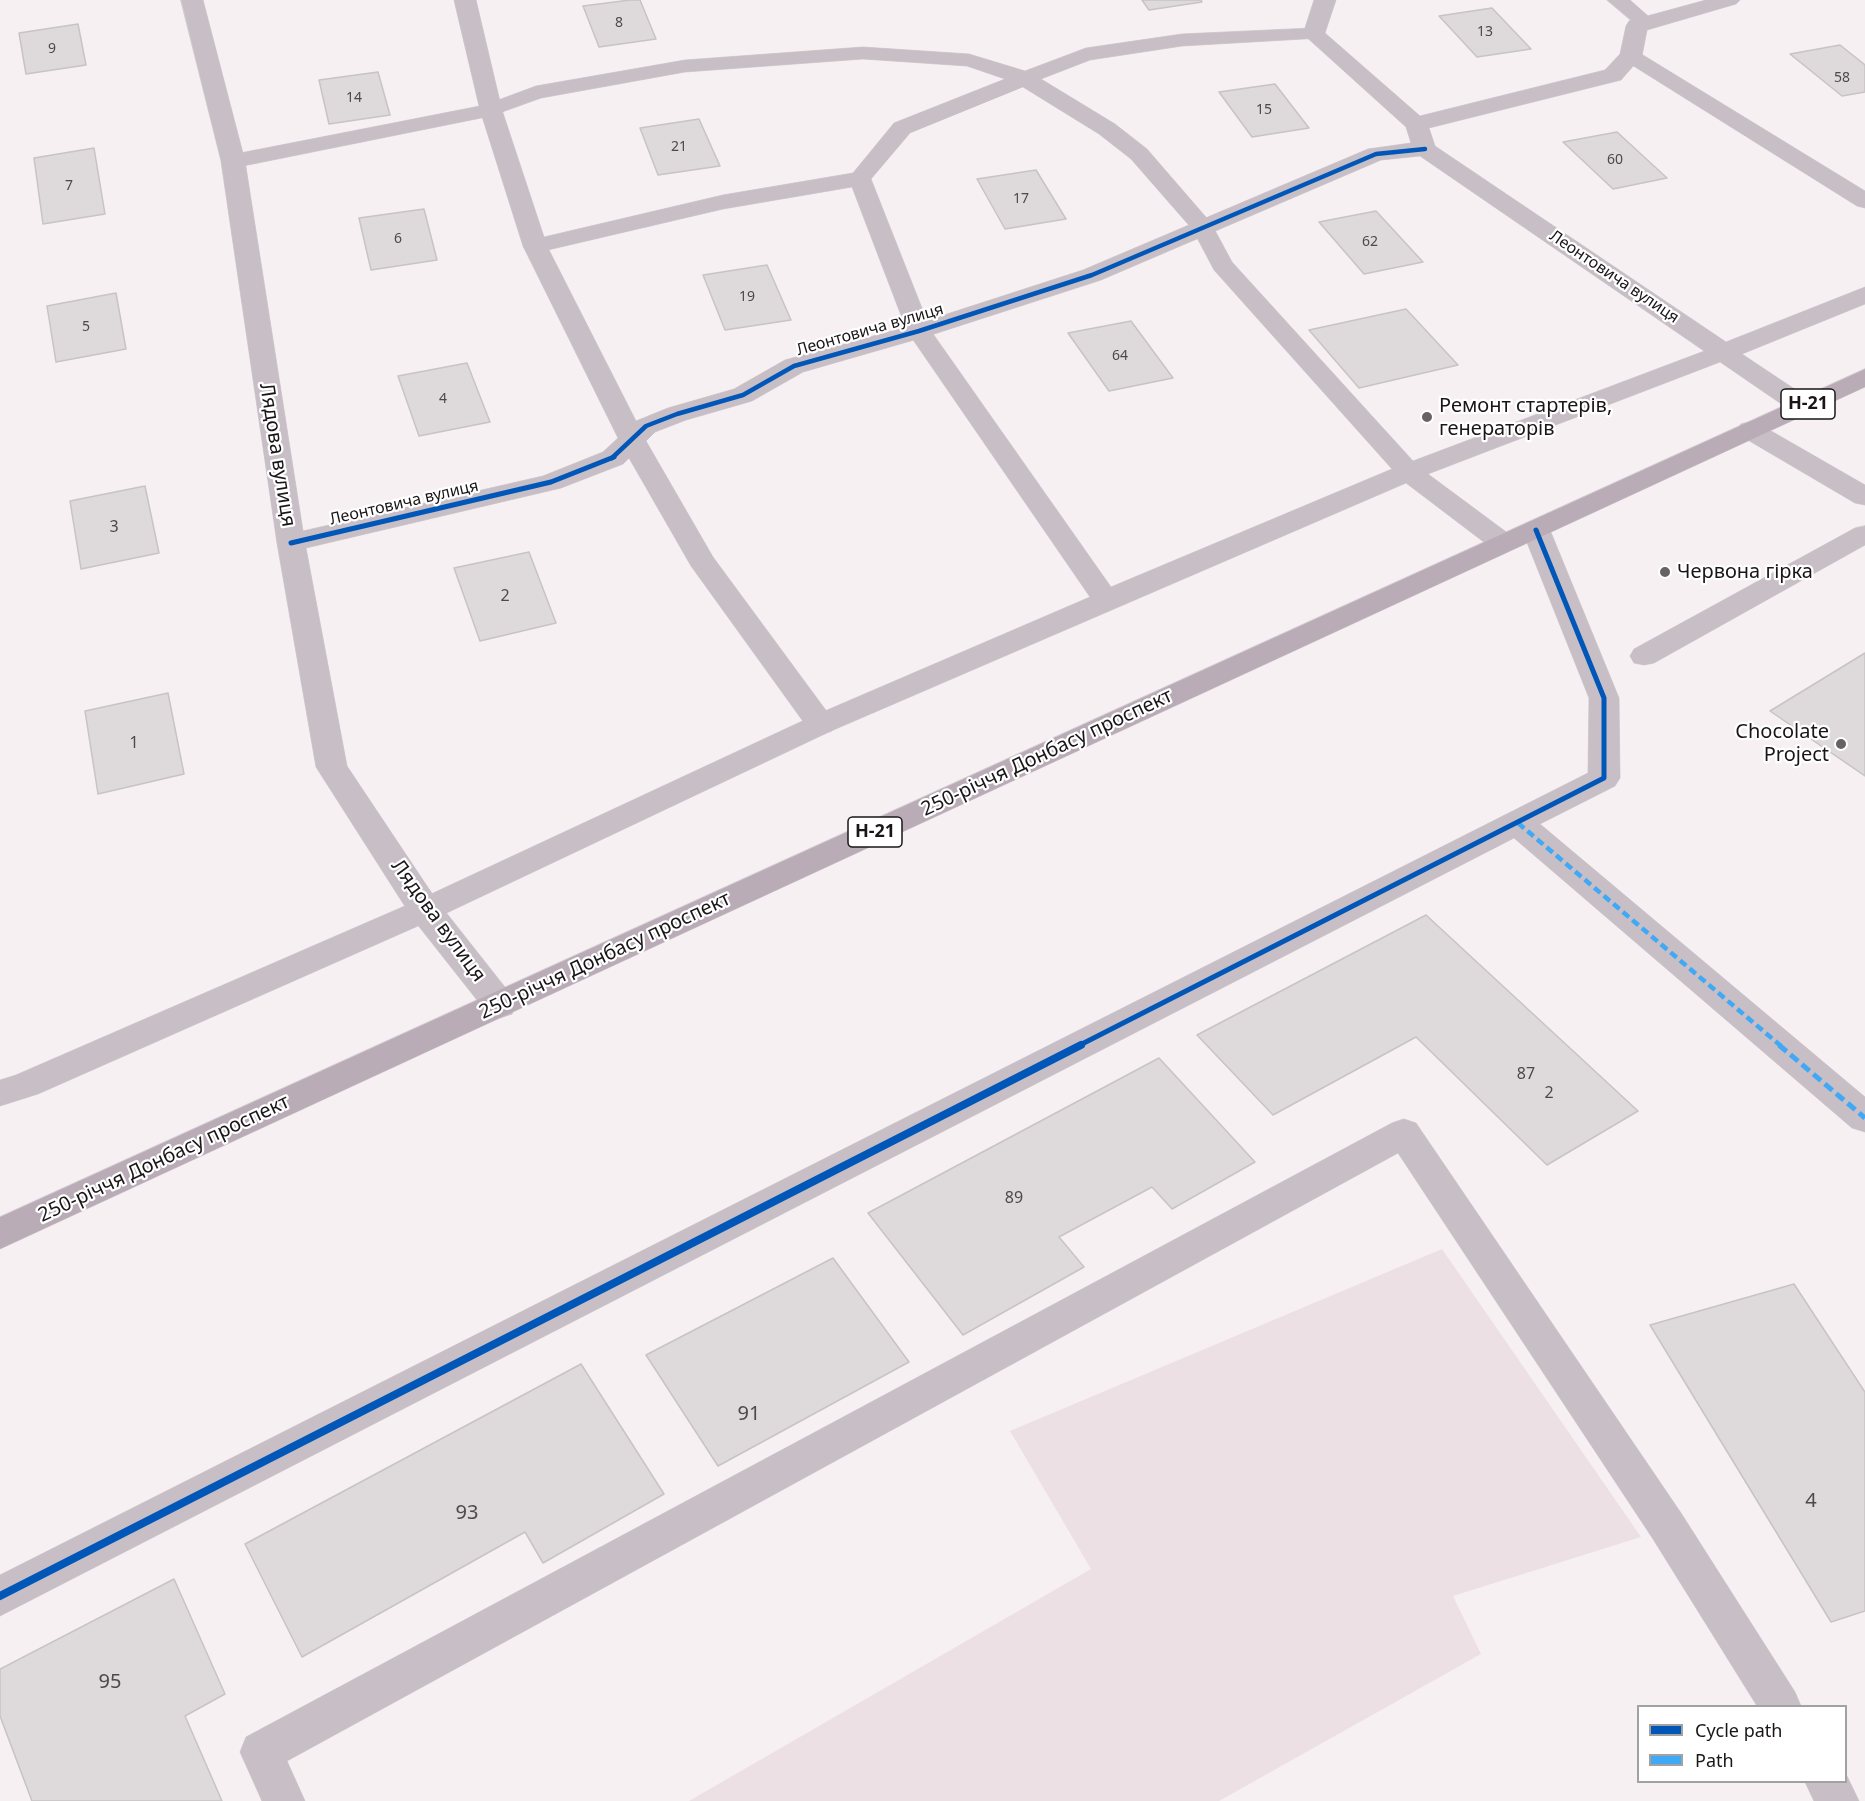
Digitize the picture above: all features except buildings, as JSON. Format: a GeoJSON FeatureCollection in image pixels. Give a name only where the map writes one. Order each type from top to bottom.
{"type":"FeatureCollection","features":[{"type":"Feature","properties":{"kind":"main road","name":"250-річчя Донбасу проспект"},"geometry":{"type":"LineString","coordinates":[[0,1234],[1865,377]]}},
{"type":"Feature","properties":{"kind":"street","name":"Лядова вулиця"},"geometry":{"type":"LineString","coordinates":[[192,0],[232,161],[291,543],[332,766],[425,910],[500,1005]]}},
{"type":"Feature","properties":{"kind":"street"},"geometry":{"type":"LineString","coordinates":[[465,0],[491,110],[535,246],[632,440],[701,560],[821,724]]}},
{"type":"Feature","properties":{"kind":"street"},"geometry":{"type":"LineString","coordinates":[[1325,0],[1314,34],[1416,124],[1425,150]]}},
{"type":"Feature","properties":{"kind":"street"},"geometry":{"type":"LineString","coordinates":[[1416,124],[1613,75],[1631,56],[1637,26],[1730,0]]}},
{"type":"Feature","properties":{"kind":"street","name":"Леонтовича вулиця"},"geometry":{"type":"LineString","coordinates":[[291,543],[551,482],[613,458],[646,426],[677,414],[743,395],[794,366],[919,331],[1092,275],[1376,154],[1425,150],[1802,406]]}},
{"type":"Feature","properties":{"kind":"street"},"geometry":{"type":"LineString","coordinates":[[1724,352],[1865,295]]}},
{"type":"Feature","properties":{"kind":"street"},"geometry":{"type":"LineString","coordinates":[[1750,430],[1865,497]]}},
{"type":"Feature","properties":{"kind":"street"},"geometry":{"type":"LineString","coordinates":[[0,1596],[1604,778],[1604,698],[1536,530]]}},
{"type":"Feature","properties":{"kind":"street"},"geometry":{"type":"LineString","coordinates":[[1518,822],[1865,1118]]}},
{"type":"Feature","properties":{"kind":"lane"},"geometry":{"type":"LineString","coordinates":[[1617,0],[1646,23]]}},
{"type":"Feature","properties":{"kind":"lane"},"geometry":{"type":"LineString","coordinates":[[535,246],[723,202],[860,179],[902,128],[1086,54],[1182,40],[1314,34]]}},
{"type":"Feature","properties":{"kind":"lane"},"geometry":{"type":"LineString","coordinates":[[232,161],[491,110],[536,93],[685,66],[863,53],[969,60],[1024,78],[1107,129],[1139,154],[1203,228],[1222,265],[1408,472],[1503,543]]}},
{"type":"Feature","properties":{"kind":"lane"},"geometry":{"type":"LineString","coordinates":[[1631,56],[1865,201]]}},
{"type":"Feature","properties":{"kind":"lane"},"geometry":{"type":"LineString","coordinates":[[860,179],[919,331],[1106,600]]}},
{"type":"Feature","properties":{"kind":"lane"},"geometry":{"type":"LineString","coordinates":[[0,1093],[26,1085],[425,910],[821,724],[1106,600],[1408,472],[1724,352]]}},
{"type":"Feature","properties":{"kind":"lane"},"geometry":{"type":"LineString","coordinates":[[1644,656],[1865,534]]}},
{"type":"Feature","properties":{"kind":"lane"},"geometry":{"type":"LineString","coordinates":[[284,1801],[261,1752],[1404,1133],[1667,1526],[1779,1705]]}},
{"type":"Feature","properties":{"kind":"lane"},"geometry":{"type":"LineString","coordinates":[[1827,1783],[1838,1801]]}},
{"type":"Feature","properties":{"kind":"shaded area"},"geometry":{"type":"Polygon","coordinates":[[[1442,1249],[1641,1537],[1453,1596],[1481,1654],[1219,1801],[689,1801],[1091,1569],[1010,1431],[1442,1249]]]}},
{"type":"Feature","properties":{"kind":"marked path"},"geometry":{"type":"LineString","coordinates":[[1518,823],[1865,1118]]}},
{"type":"Feature","properties":{"kind":"cycle path"},"geometry":{"type":"LineString","coordinates":[[291,543],[551,482],[613,458],[646,426],[677,414],[743,395],[794,366],[919,331],[1092,275],[1376,154],[1425,149]]}},
{"type":"Feature","properties":{"kind":"cycle path"},"geometry":{"type":"LineString","coordinates":[[0,1596],[1604,778],[1604,698],[1536,530]]}},
{"type":"Feature","properties":{"kind":"place","name":"Ремонт стартерів, генераторів"},"geometry":{"type":"Point","coordinates":[1427,417]}},
{"type":"Feature","properties":{"kind":"place","name":"Червона гірка"},"geometry":{"type":"Point","coordinates":[1665,572]}},
{"type":"Feature","properties":{"kind":"place","name":"Chocolate Project"},"geometry":{"type":"Point","coordinates":[1841,744]}}]}
